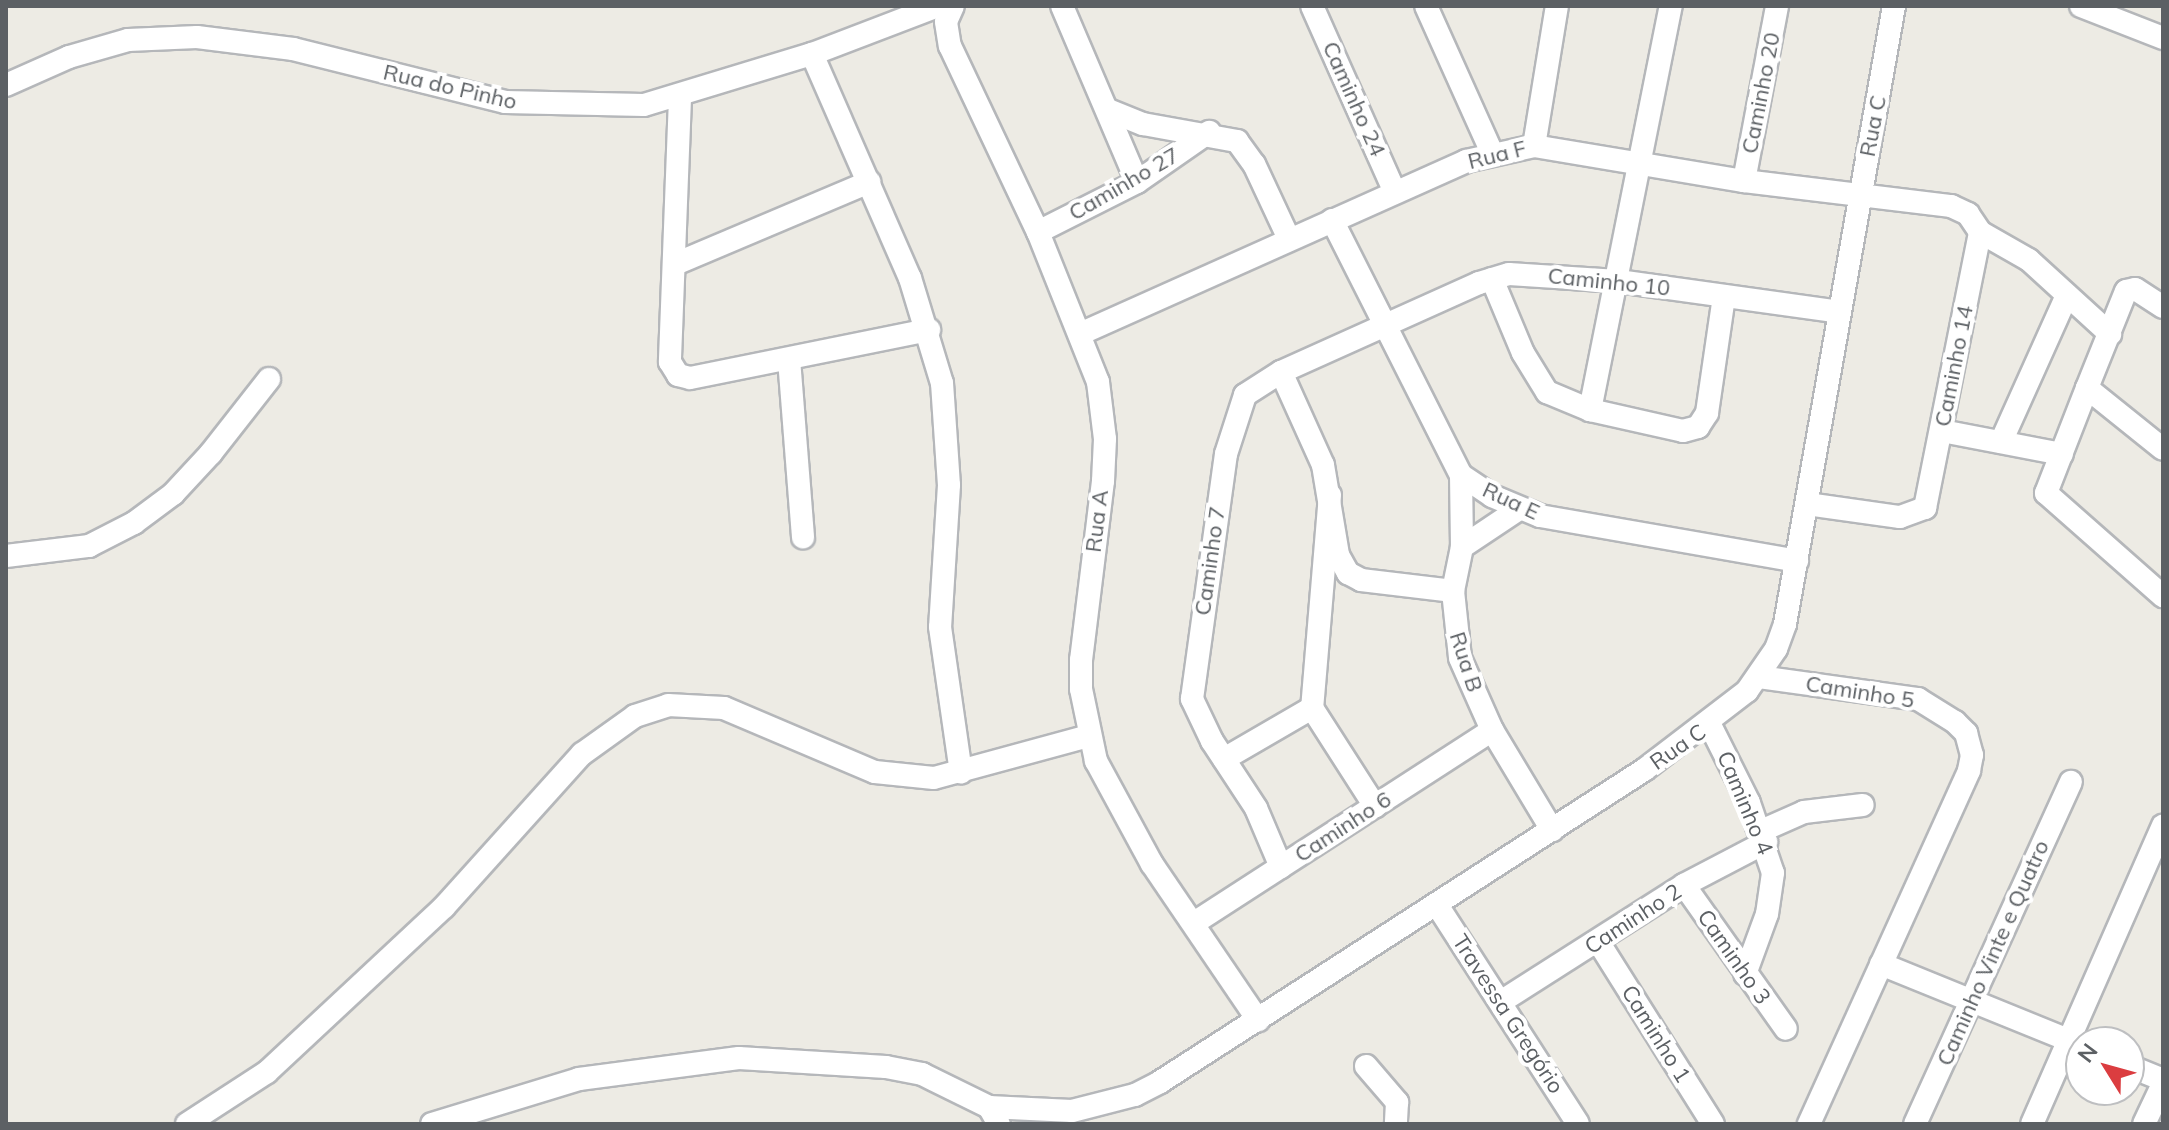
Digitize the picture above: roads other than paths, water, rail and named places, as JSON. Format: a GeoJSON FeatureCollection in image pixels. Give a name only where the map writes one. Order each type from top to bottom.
{"type":"FeatureCollection","features":[{"type":"Feature","properties":{"kind":"street","name":"Rua do Pinho"},"geometry":{"type":"LineString","coordinates":[[6,85],[117,42],[197,37],[293,49],[505,102],[622,106],[680,98],[812,54],[938,6]]}},
{"type":"Feature","properties":{"kind":"street","name":"Rua A"},"geometry":{"type":"LineString","coordinates":[[953,6],[946,22],[950,46],[1038,232],[1082,333],[1098,382],[1105,439],[1081,660],[1089,736],[1122,815],[1258,1020]]}},
{"type":"Feature","properties":{"kind":"street"},"geometry":{"type":"LineString","coordinates":[[1062,6],[1137,182]]}},
{"type":"Feature","properties":{"kind":"street","name":"Caminho 24"},"geometry":{"type":"LineString","coordinates":[[1312,6],[1395,192]]}},
{"type":"Feature","properties":{"kind":"street"},"geometry":{"type":"LineString","coordinates":[[1426,6],[1492,153]]}},
{"type":"Feature","properties":{"kind":"street"},"geometry":{"type":"LineString","coordinates":[[1534,146],[1557,6]]}},
{"type":"Feature","properties":{"kind":"street"},"geometry":{"type":"LineString","coordinates":[[1590,410],[1642,163],[1671,6]]}},
{"type":"Feature","properties":{"kind":"street","name":"Caminho 20"},"geometry":{"type":"LineString","coordinates":[[1744,181],[1777,6]]}},
{"type":"Feature","properties":{"kind":"street","name":"Rua C"},"geometry":{"type":"LineString","coordinates":[[432,1124],[579,1079],[739,1058],[903,1070],[994,1116],[1040,1118],[1135,1095],[1437,905],[1710,725],[1759,677],[1785,624],[1894,6]]}},
{"type":"Feature","properties":{"kind":"street"},"geometry":{"type":"LineString","coordinates":[[2081,6],[2163,38]]}},
{"type":"Feature","properties":{"kind":"street"},"geometry":{"type":"LineString","coordinates":[[812,54],[869,182],[929,330],[947,422],[940,627],[961,772]]}},
{"type":"Feature","properties":{"kind":"street"},"geometry":{"type":"LineString","coordinates":[[680,98],[670,362],[678,375],[690,378],[929,330]]}},
{"type":"Feature","properties":{"kind":"street"},"geometry":{"type":"LineString","coordinates":[[1108,110],[1143,124],[1209,132],[1237,141],[1289,239]]}},
{"type":"Feature","properties":{"kind":"street","name":"Caminho 27"},"geometry":{"type":"LineString","coordinates":[[1038,232],[1137,182],[1209,132]]}},
{"type":"Feature","properties":{"kind":"street","name":"Rua F"},"geometry":{"type":"LineString","coordinates":[[1082,333],[1395,192],[1492,153],[1534,146],[1744,181],[1951,206],[1968,214],[1980,232],[2029,260],[2110,334]]}},
{"type":"Feature","properties":{"kind":"street"},"geometry":{"type":"LineString","coordinates":[[675,264],[869,182]]}},
{"type":"Feature","properties":{"kind":"street","name":"Rua E"},"geometry":{"type":"LineString","coordinates":[[1332,220],[1461,475],[1519,509],[1797,561]]}},
{"type":"Feature","properties":{"kind":"street","name":"Caminho 14"},"geometry":{"type":"LineString","coordinates":[[1807,504],[1900,517],[1918,514],[1929,500],[1980,232]]}},
{"type":"Feature","properties":{"kind":"street","name":"Caminho 10"},"geometry":{"type":"LineString","coordinates":[[1387,324],[1492,279],[1531,274],[1618,281],[1840,312]]}},
{"type":"Feature","properties":{"kind":"street"},"geometry":{"type":"LineString","coordinates":[[1492,279],[1523,353],[1547,392],[1590,410],[1683,431],[1698,427],[1707,413],[1724,296]]}},
{"type":"Feature","properties":{"kind":"street"},"geometry":{"type":"LineString","coordinates":[[2163,307],[2128,289],[2047,486],[2048,497],[2163,596]]}},
{"type":"Feature","properties":{"kind":"street"},"geometry":{"type":"LineString","coordinates":[[2001,442],[2067,295]]}},
{"type":"Feature","properties":{"kind":"street","name":"Caminho 7"},"geometry":{"type":"LineString","coordinates":[[1278,861],[1256,808],[1224,759],[1192,699],[1209,563],[1234,417],[1254,387],[1387,324]]}},
{"type":"Feature","properties":{"kind":"street"},"geometry":{"type":"LineString","coordinates":[[789,359],[803,537]]}},
{"type":"Feature","properties":{"kind":"street"},"geometry":{"type":"LineString","coordinates":[[1281,372],[1314,442],[1330,495],[1338,555],[1348,573],[1361,580],[1453,591]]}},
{"type":"Feature","properties":{"kind":"street"},"geometry":{"type":"LineString","coordinates":[[6,556],[89,546],[134,523],[202,463],[269,379]]}},
{"type":"Feature","properties":{"kind":"street"},"geometry":{"type":"LineString","coordinates":[[2087,388],[2163,449]]}},
{"type":"Feature","properties":{"kind":"street"},"geometry":{"type":"LineString","coordinates":[[1942,431],[2062,454]]}},
{"type":"Feature","properties":{"kind":"street","name":"Rua B"},"geometry":{"type":"LineString","coordinates":[[1461,475],[1462,547],[1453,591],[1460,658],[1492,730],[1552,830]]}},
{"type":"Feature","properties":{"kind":"street"},"geometry":{"type":"LineString","coordinates":[[1330,495],[1312,708],[1375,806]]}},
{"type":"Feature","properties":{"kind":"street"},"geometry":{"type":"LineString","coordinates":[[1462,547],[1519,509]]}},
{"type":"Feature","properties":{"kind":"street","name":"Caminho 5"},"geometry":{"type":"LineString","coordinates":[[1759,677],[1918,699],[1955,722],[1970,743],[1969,771],[1881,964]]}},
{"type":"Feature","properties":{"kind":"street"},"geometry":{"type":"LineString","coordinates":[[187,1124],[267,1072],[444,907],[582,754],[635,716],[668,705],[699,703],[724,708],[875,772],[934,778],[1089,736]]}},
{"type":"Feature","properties":{"kind":"street"},"geometry":{"type":"LineString","coordinates":[[1224,759],[1312,708]]}},
{"type":"Feature","properties":{"kind":"street","name":"Caminho 4"},"geometry":{"type":"LineString","coordinates":[[1710,725],[1764,837],[1773,873],[1772,896],[1745,974]]}},
{"type":"Feature","properties":{"kind":"street","name":"Caminho 6"},"geometry":{"type":"LineString","coordinates":[[1190,918],[1278,861],[1375,806],[1492,730]]}},
{"type":"Feature","properties":{"kind":"street","name":"Caminho Vinte e Quatro"},"geometry":{"type":"LineString","coordinates":[[1915,1124],[2071,782]]}},
{"type":"Feature","properties":{"kind":"street","name":"Caminho 2"},"geometry":{"type":"LineString","coordinates":[[1502,1001],[1804,812],[1863,805]]}},
{"type":"Feature","properties":{"kind":"street"},"geometry":{"type":"LineString","coordinates":[[2081,1026],[2163,825]]}},
{"type":"Feature","properties":{"kind":"street","name":"Caminho 3"},"geometry":{"type":"LineString","coordinates":[[1684,885],[1786,1029]]}},
{"type":"Feature","properties":{"kind":"street","name":"Travessa Gregório"},"geometry":{"type":"LineString","coordinates":[[1437,905],[1502,1001],[1578,1124]]}},
{"type":"Feature","properties":{"kind":"street","name":"Caminho 1"},"geometry":{"type":"LineString","coordinates":[[1599,943],[1713,1124]]}},
{"type":"Feature","properties":{"kind":"street"},"geometry":{"type":"LineString","coordinates":[[1809,1124],[1881,964],[2065,1038]]}},
{"type":"Feature","properties":{"kind":"street"},"geometry":{"type":"LineString","coordinates":[[2032,1124],[2065,1061]]}},
{"type":"Feature","properties":{"kind":"street"},"geometry":{"type":"LineString","coordinates":[[1366,1066],[1397,1102],[1396,1124]]}},
{"type":"Feature","properties":{"kind":"street"},"geometry":{"type":"LineString","coordinates":[[2144,1124],[2163,1082]]}}]}
